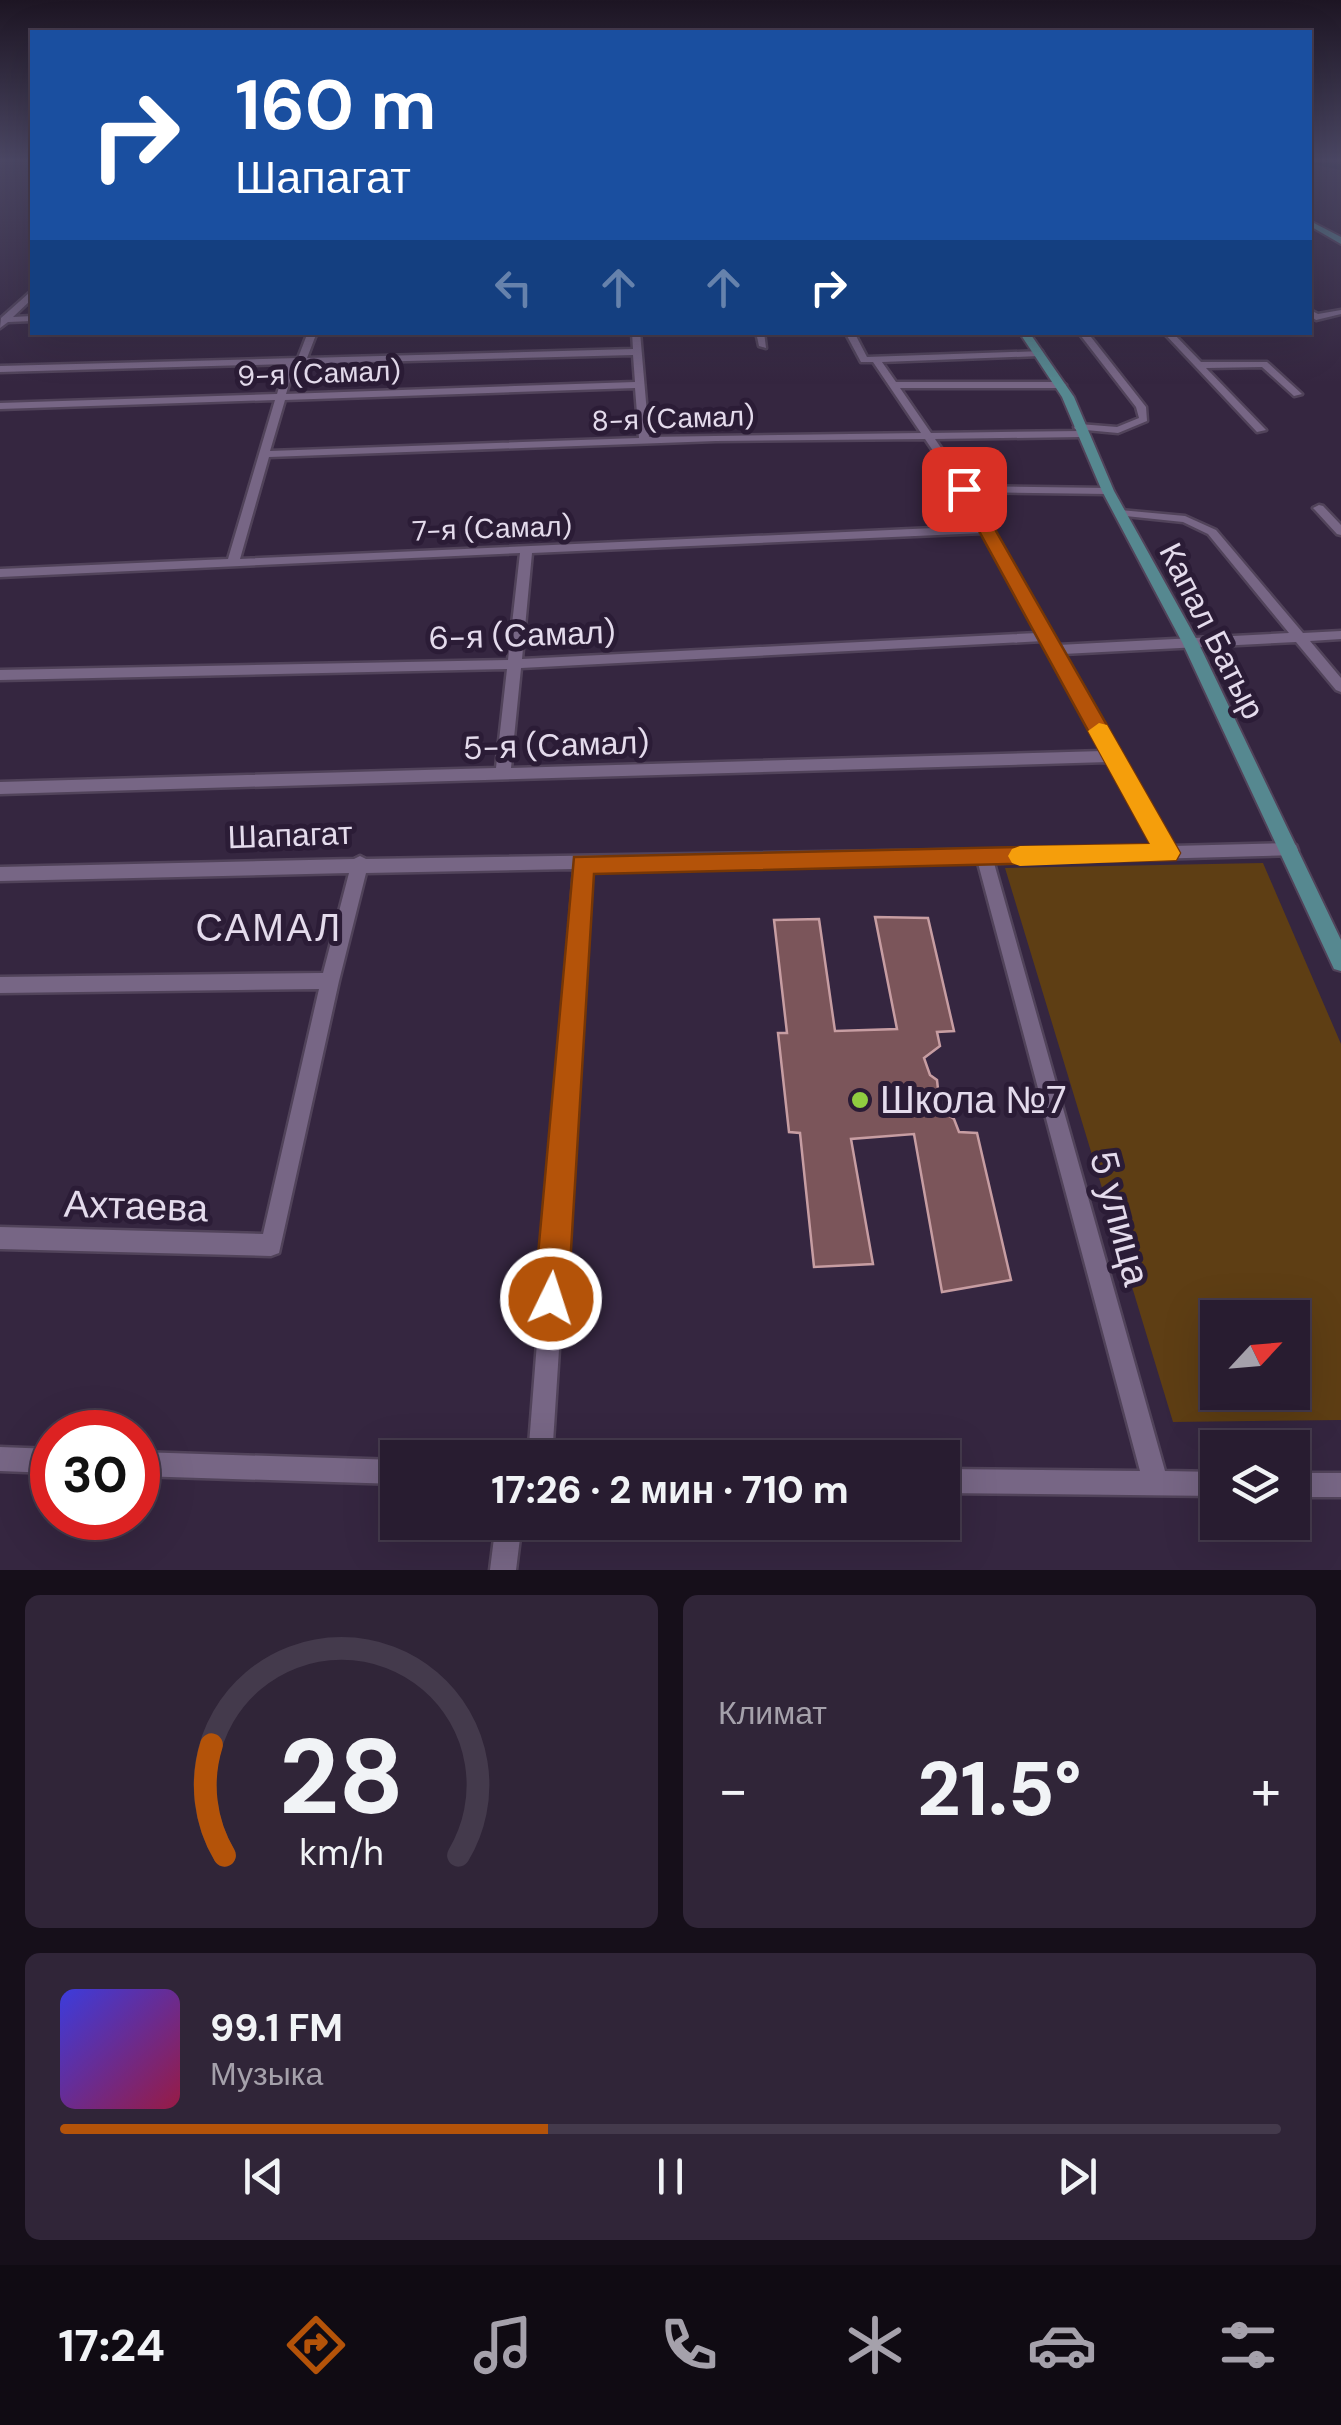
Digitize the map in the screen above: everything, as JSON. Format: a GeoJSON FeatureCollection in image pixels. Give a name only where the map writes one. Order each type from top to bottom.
{"type":"FeatureCollection","features":[{"type":"Feature","properties":{"kind":"main road","name":"Капал Батыр"},"geometry":{"type":"LineString","coordinates":[[1026,335],[1061,386],[1108,491],[1190,642],[1341,962]]}},
{"type":"Feature","properties":{"kind":"street"},"geometry":{"type":"LineString","coordinates":[[2,322],[30,297]]}},
{"type":"Feature","properties":{"kind":"street"},"geometry":{"type":"LineString","coordinates":[[1312,314],[1316,317],[1341,312]]}},
{"type":"Feature","properties":{"kind":"street"},"geometry":{"type":"LineString","coordinates":[[2,322],[30,319]]}},
{"type":"Feature","properties":{"kind":"street"},"geometry":{"type":"LineString","coordinates":[[232,563],[281,397],[310,335]]}},
{"type":"Feature","properties":{"kind":"street"},"geometry":{"type":"LineString","coordinates":[[636,335],[644,440]]}},
{"type":"Feature","properties":{"kind":"street"},"geometry":{"type":"LineString","coordinates":[[761,335],[763,346]]}},
{"type":"Feature","properties":{"kind":"street"},"geometry":{"type":"LineString","coordinates":[[851,335],[893,385],[964,489],[1168,853]]}},
{"type":"Feature","properties":{"kind":"street","name":"8-я (Самал)"},"geometry":{"type":"LineString","coordinates":[[266,454],[644,440],[1118,430],[1144,419],[1141,408],[1084,335]]}},
{"type":"Feature","properties":{"kind":"street"},"geometry":{"type":"LineString","coordinates":[[1170,335],[1261,430]]}},
{"type":"Feature","properties":{"kind":"street"},"geometry":{"type":"LineString","coordinates":[[0,368],[638,352]]}},
{"type":"Feature","properties":{"kind":"street"},"geometry":{"type":"LineString","coordinates":[[870,360],[1039,354]]}},
{"type":"Feature","properties":{"kind":"street"},"geometry":{"type":"LineString","coordinates":[[1199,366],[1264,364],[1298,394]]}},
{"type":"Feature","properties":{"kind":"street","name":"9-я (Самал)"},"geometry":{"type":"LineString","coordinates":[[0,406],[640,385]]}},
{"type":"Feature","properties":{"kind":"street"},"geometry":{"type":"LineString","coordinates":[[893,385],[1061,386]]}},
{"type":"Feature","properties":{"kind":"street"},"geometry":{"type":"LineString","coordinates":[[964,489],[1108,491]]}},
{"type":"Feature","properties":{"kind":"street"},"geometry":{"type":"LineString","coordinates":[[1318,508],[1341,532]]}},
{"type":"Feature","properties":{"kind":"street"},"geometry":{"type":"LineString","coordinates":[[1120,513],[1185,520],[1212,532],[1341,687]]}},
{"type":"Feature","properties":{"kind":"street","name":"7-я (Самал)"},"geometry":{"type":"LineString","coordinates":[[0,573],[986,529]]}},
{"type":"Feature","properties":{"kind":"street"},"geometry":{"type":"LineString","coordinates":[[503,774],[526,552]]}},
{"type":"Feature","properties":{"kind":"street","name":"6-я (Самал)"},"geometry":{"type":"LineString","coordinates":[[0,675],[513,664],[1341,635]]}},
{"type":"Feature","properties":{"kind":"street","name":"5-я (Самал)"},"geometry":{"type":"LineString","coordinates":[[0,788],[1114,756]]}},
{"type":"Feature","properties":{"kind":"street","name":"Шапагат"},"geometry":{"type":"LineString","coordinates":[[0,874],[360,863],[582,864],[1290,850]]}},
{"type":"Feature","properties":{"kind":"street","name":"5 улица"},"geometry":{"type":"LineString","coordinates":[[984,856],[1156,1483]]}},
{"type":"Feature","properties":{"kind":"street"},"geometry":{"type":"LineString","coordinates":[[0,986],[330,981],[360,863]]}},
{"type":"Feature","properties":{"kind":"street"},"geometry":{"type":"LineString","coordinates":[[541,1440],[582,864]]}},
{"type":"Feature","properties":{"kind":"street","name":"Ахтаева"},"geometry":{"type":"LineString","coordinates":[[0,1238],[271,1245],[330,981]]}},
{"type":"Feature","properties":{"kind":"street"},"geometry":{"type":"LineString","coordinates":[[0,1459],[30,1460]]}},
{"type":"Feature","properties":{"kind":"street"},"geometry":{"type":"LineString","coordinates":[[160,1465],[380,1471]]}},
{"type":"Feature","properties":{"kind":"street"},"geometry":{"type":"LineString","coordinates":[[960,1481],[1200,1484]]}},
{"type":"Feature","properties":{"kind":"street"},"geometry":{"type":"LineString","coordinates":[[1310,1484],[1341,1485]]}},
{"type":"Feature","properties":{"kind":"street"},"geometry":{"type":"LineString","coordinates":[[502,1570],[506,1540]]}},
{"type":"Feature","properties":{"kind":"shaded area"},"geometry":{"type":"Polygon","coordinates":[[[1263,863],[1341,1044],[1341,1420],[1173,1422],[1005,868],[1263,863]]]}},
{"type":"Feature","properties":{"kind":"building","name":"Школа №7"},"geometry":{"type":"Polygon","coordinates":[[[875,917],[928,918],[954,1031],[937,1032],[940,1046],[924,1058],[930,1075],[937,1080],[938,1089],[933,1092],[936,1107],[954,1119],[959,1132],[977,1133],[1011,1280],[942,1292],[914,1134],[851,1139],[873,1264],[814,1267],[800,1133],[789,1132],[778,1033],[787,1033],[774,920],[819,919],[835,1031],[897,1029],[875,917]]]}},
{"type":"Feature","properties":{"kind":"slow traffic"},"geometry":{"type":"LineString","coordinates":[[1020,856],[1168,853],[1099,731]]}},
{"type":"Feature","properties":{"kind":"place","name":"Школа №7"},"geometry":{"type":"Point","coordinates":[860,1100]}},
{"type":"Feature","properties":{"kind":"district","name":"САМАЛ"},"geometry":{"type":"Point","coordinates":[269,928]}},
{"type":"Feature","properties":{"kind":"route"},"geometry":{"type":"LineString","coordinates":[[551,1299],[582,864],[1168,853],[964,489]]}}]}
